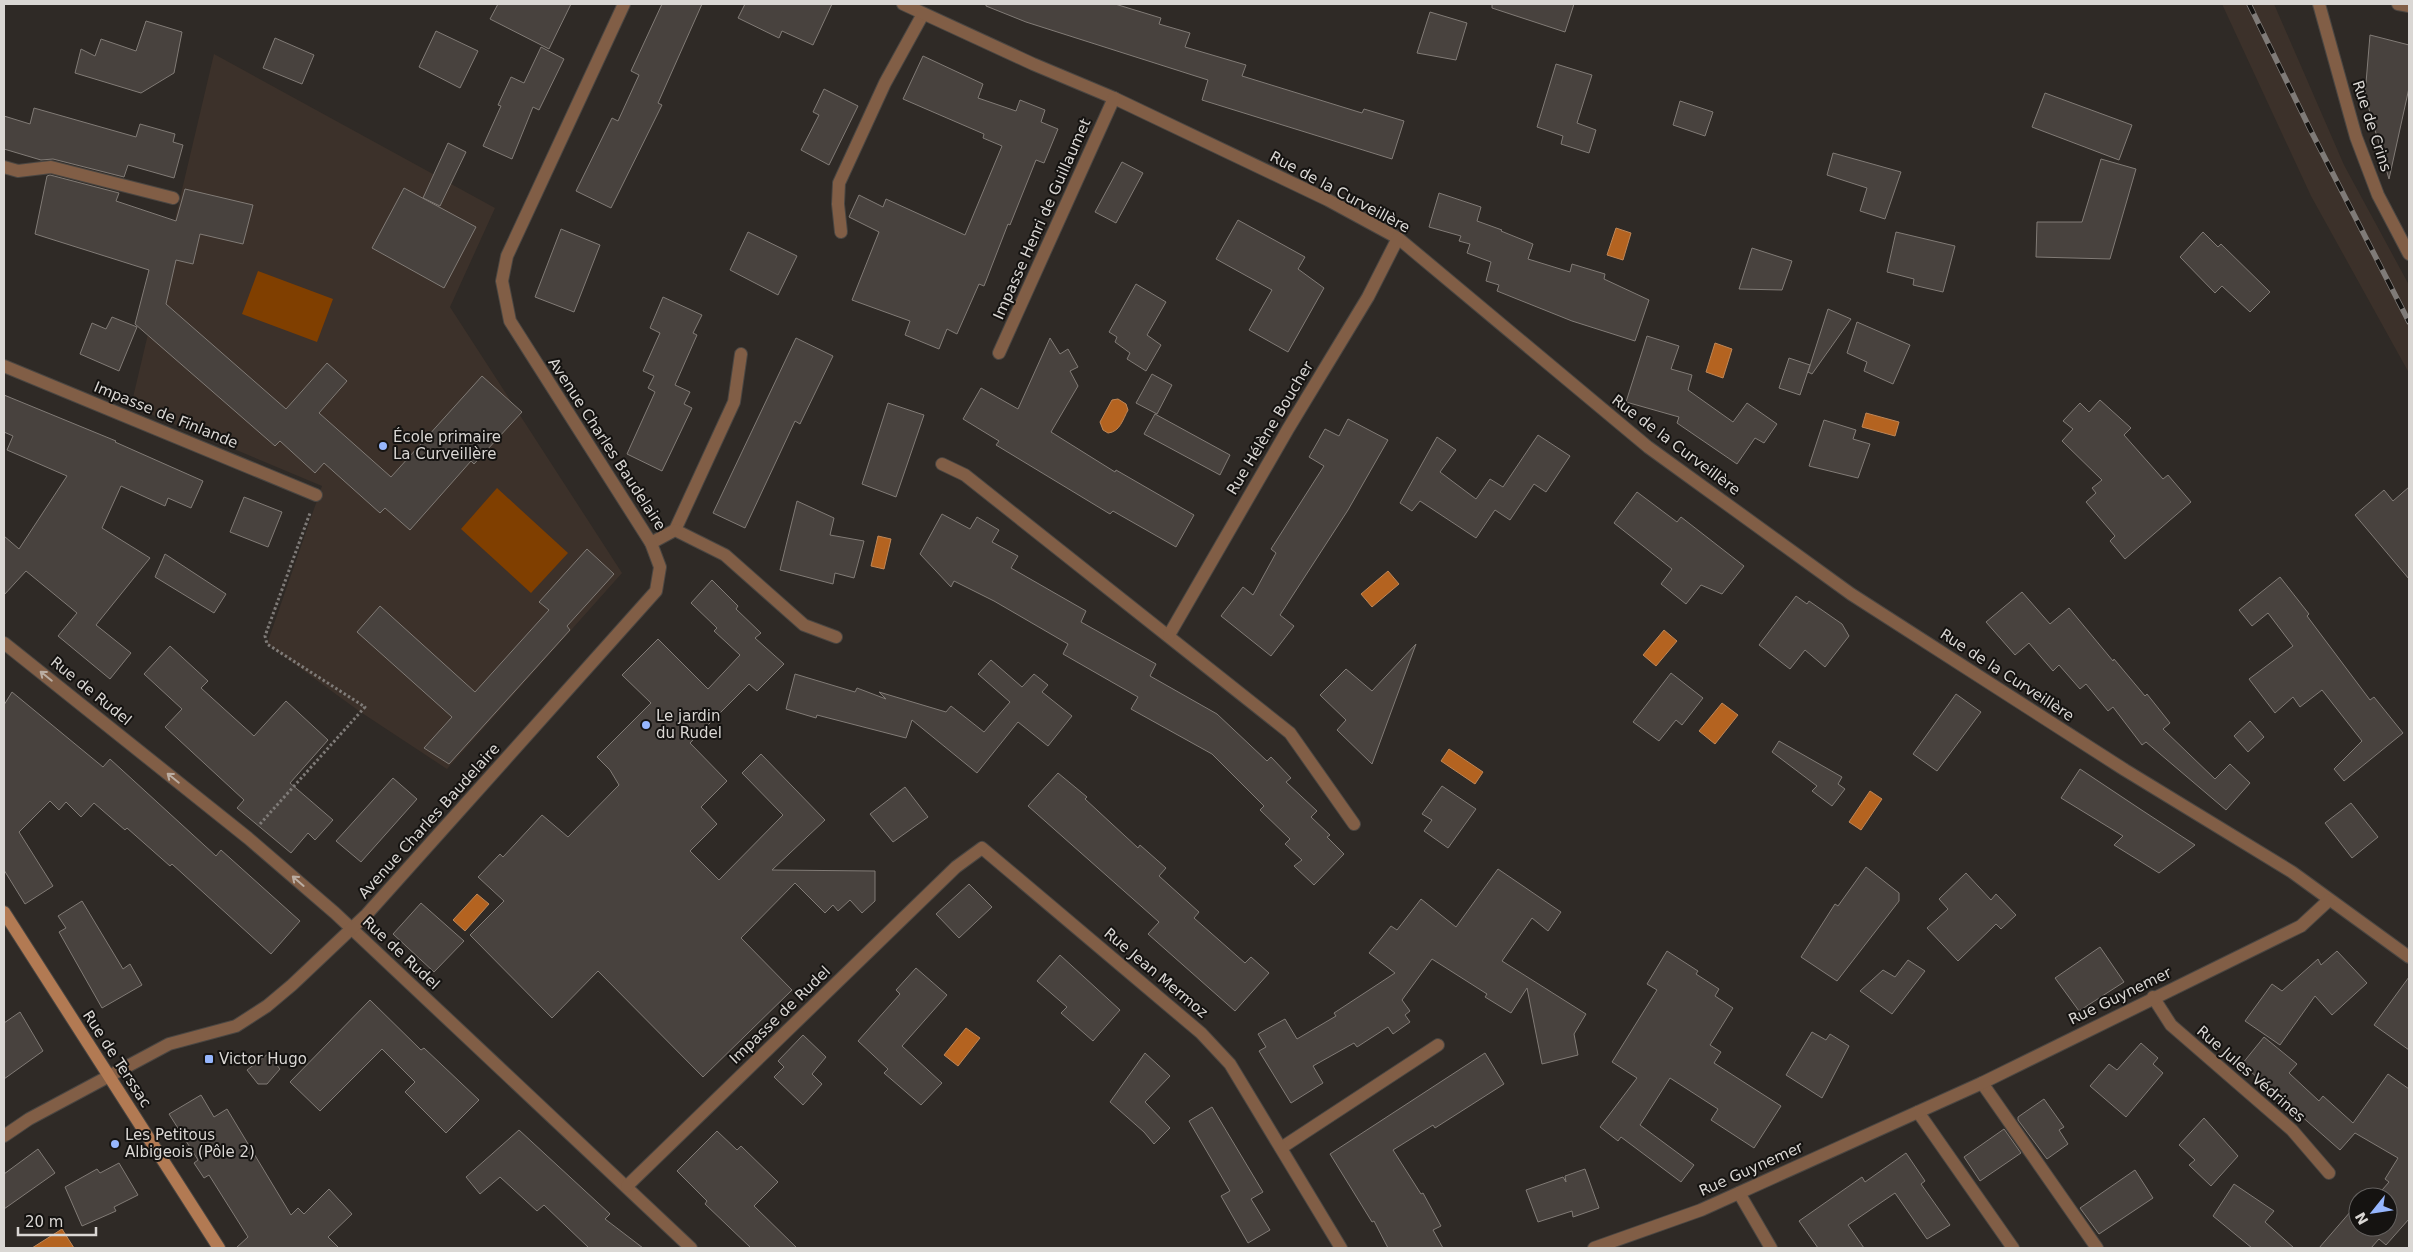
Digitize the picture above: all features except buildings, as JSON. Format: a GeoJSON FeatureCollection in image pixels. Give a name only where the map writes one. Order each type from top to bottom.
{"type":"FeatureCollection","features":[{"type":"Feature","properties":{"kind":"street","name":"Avenue Charles Baudelaire"},"geometry":{"type":"LineString","coordinates":[[4,1136],[29,1119],[109,1076],[128,1068],[169,1044],[236,1026],[267,1006],[292,986],[367,914],[656,591],[660,567],[651,542],[510,321],[502,282],[507,256],[624,4]]}},
{"type":"Feature","properties":{"kind":"street","name":"Rue de la Curveillère"},"geometry":{"type":"LineString","coordinates":[[903,4],[1114,98],[1328,200],[1398,238],[1648,447],[1851,594],[2125,770],[2292,872],[2409,957]]}},
{"type":"Feature","properties":{"kind":"street","name":"Rue de Crins"},"geometry":{"type":"LineString","coordinates":[[2319,4],[2356,137],[2378,195],[2409,254]]}},
{"type":"Feature","properties":{"kind":"street"},"geometry":{"type":"LineString","coordinates":[[2398,4],[2409,6]]}},
{"type":"Feature","properties":{"kind":"street"},"geometry":{"type":"LineString","coordinates":[[841,232],[838,204],[839,183],[885,83],[923,14]]}},
{"type":"Feature","properties":{"kind":"street","name":"Impasse Henri de Guillaumet"},"geometry":{"type":"LineString","coordinates":[[999,353],[1114,98]]}},
{"type":"Feature","properties":{"kind":"street"},"geometry":{"type":"LineString","coordinates":[[4,167],[18,171],[52,168],[173,198]]}},
{"type":"Feature","properties":{"kind":"street","name":"Rue Hélène Boucher"},"geometry":{"type":"LineString","coordinates":[[1168,634],[1288,428],[1368,297],[1398,238]]}},
{"type":"Feature","properties":{"kind":"street"},"geometry":{"type":"LineString","coordinates":[[651,542],[675,530],[734,402],[742,354]]}},
{"type":"Feature","properties":{"kind":"street","name":"Impasse de Finlande"},"geometry":{"type":"LineString","coordinates":[[4,366],[316,495]]}},
{"type":"Feature","properties":{"kind":"street"},"geometry":{"type":"LineString","coordinates":[[942,464],[965,475],[1168,634],[1290,733],[1354,824]]}},
{"type":"Feature","properties":{"kind":"street"},"geometry":{"type":"LineString","coordinates":[[675,530],[725,555],[804,625],[836,637]]}},
{"type":"Feature","properties":{"kind":"street","name":"Rue de Rudel"},"geometry":{"type":"LineString","coordinates":[[4,643],[248,838],[352,928],[691,1248]]}},
{"type":"Feature","properties":{"kind":"street","name":"Impasse de Rudel"},"geometry":{"type":"LineString","coordinates":[[627,1186],[956,867],[982,848]]}},
{"type":"Feature","properties":{"kind":"street","name":"Rue Jean Mermoz"},"geometry":{"type":"LineString","coordinates":[[982,848],[1202,1033],[1230,1064],[1341,1248]]}},
{"type":"Feature","properties":{"kind":"street","name":"Rue Guynemer"},"geometry":{"type":"LineString","coordinates":[[1594,1248],[1700,1210],[1982,1083],[2153,997],[2301,926],[2329,900]]}},
{"type":"Feature","properties":{"kind":"street","name":"Rue de Terssac"},"geometry":{"type":"LineString","coordinates":[[4,912],[219,1248]]}},
{"type":"Feature","properties":{"kind":"street","name":"Rue Jules Védrines"},"geometry":{"type":"LineString","coordinates":[[2153,997],[2171,1025],[2292,1130],[2329,1173]]}},
{"type":"Feature","properties":{"kind":"street"},"geometry":{"type":"LineString","coordinates":[[1280,1148],[1438,1045]]}},
{"type":"Feature","properties":{"kind":"street"},"geometry":{"type":"LineString","coordinates":[[1982,1083],[2097,1248]]}},
{"type":"Feature","properties":{"kind":"street"},"geometry":{"type":"LineString","coordinates":[[1918,1112],[2012,1248]]}},
{"type":"Feature","properties":{"kind":"street"},"geometry":{"type":"LineString","coordinates":[[1739,1193],[1771,1248]]}},
{"type":"Feature","properties":{"kind":"path"},"geometry":{"type":"LineString","coordinates":[[248,838],[365,707],[266,644],[265,636],[316,495]]}},
{"type":"Feature","properties":{"kind":"shaded area"},"geometry":{"type":"Polygon","coordinates":[[[2222,4],[2274,4],[2344,165],[2409,285],[2409,373],[2311,196],[2222,4]]]}},
{"type":"Feature","properties":{"kind":"shaded area","name":"École primaire La Curveillère"},"geometry":{"type":"Polygon","coordinates":[[[214,54],[495,208],[450,307],[622,573],[447,769],[359,711],[267,644],[322,486],[131,406],[214,54]]]}},
{"type":"Feature","properties":{"kind":"shaded area"},"geometry":{"type":"Polygon","coordinates":[[[1616,228],[1631,233],[1623,260],[1607,255],[1616,228]]]}},
{"type":"Feature","properties":{"kind":"shaded area"},"geometry":{"type":"Polygon","coordinates":[[[258,271],[333,299],[317,342],[242,314],[258,271]]]}},
{"type":"Feature","properties":{"kind":"shaded area"},"geometry":{"type":"Polygon","coordinates":[[[1715,343],[1732,349],[1723,378],[1706,372],[1715,343]]]}},
{"type":"Feature","properties":{"kind":"shaded area"},"geometry":{"type":"Polygon","coordinates":[[[1118,399],[1126,404],[1128,410],[1118,428],[1108,433],[1103,430],[1100,422],[1112,400],[1118,399]]]}},
{"type":"Feature","properties":{"kind":"shaded area"},"geometry":{"type":"Polygon","coordinates":[[[1866,413],[1899,422],[1895,436],[1862,427],[1866,413]]]}},
{"type":"Feature","properties":{"kind":"shaded area"},"geometry":{"type":"Polygon","coordinates":[[[497,488],[568,553],[531,593],[461,529],[497,488]]]}},
{"type":"Feature","properties":{"kind":"shaded area"},"geometry":{"type":"Polygon","coordinates":[[[878,536],[891,539],[884,569],[871,566],[878,536]]]}},
{"type":"Feature","properties":{"kind":"shaded area"},"geometry":{"type":"Polygon","coordinates":[[[1388,571],[1399,584],[1372,607],[1361,594],[1388,571]]]}},
{"type":"Feature","properties":{"kind":"shaded area"},"geometry":{"type":"Polygon","coordinates":[[[1664,630],[1677,641],[1656,666],[1643,655],[1664,630]]]}},
{"type":"Feature","properties":{"kind":"shaded area"},"geometry":{"type":"Polygon","coordinates":[[[1722,703],[1738,715],[1715,744],[1699,731],[1722,703]]]}},
{"type":"Feature","properties":{"kind":"shaded area"},"geometry":{"type":"Polygon","coordinates":[[[1449,749],[1483,772],[1475,784],[1441,761],[1449,749]]]}},
{"type":"Feature","properties":{"kind":"shaded area"},"geometry":{"type":"Polygon","coordinates":[[[1870,791],[1882,799],[1861,830],[1849,822],[1870,791]]]}},
{"type":"Feature","properties":{"kind":"shaded area"},"geometry":{"type":"Polygon","coordinates":[[[477,894],[489,904],[465,931],[453,920],[477,894]]]}},
{"type":"Feature","properties":{"kind":"shaded area"},"geometry":{"type":"Polygon","coordinates":[[[966,1028],[980,1038],[958,1066],[944,1055],[966,1028]]]}},
{"type":"Feature","properties":{"kind":"shaded area"},"geometry":{"type":"Polygon","coordinates":[[[62,1229],[74,1248],[32,1248],[62,1229]]]}},
{"type":"Feature","properties":{"kind":"railway"},"geometry":{"type":"LineString","coordinates":[[2249,4],[2310,129],[2409,322]]}},
{"type":"Feature","properties":{"kind":"place","name":"École primaire La Curveillère"},"geometry":{"type":"Point","coordinates":[383,446]}},
{"type":"Feature","properties":{"kind":"place","name":"Le jardin du Rudel"},"geometry":{"type":"Point","coordinates":[646,725]}},
{"type":"Feature","properties":{"kind":"place","name":"Victor Hugo"},"geometry":{"type":"Point","coordinates":[209,1059]}},
{"type":"Feature","properties":{"kind":"place","name":"Les Petitous Albigeois (Pôle 2)"},"geometry":{"type":"Point","coordinates":[115,1144]}}]}
